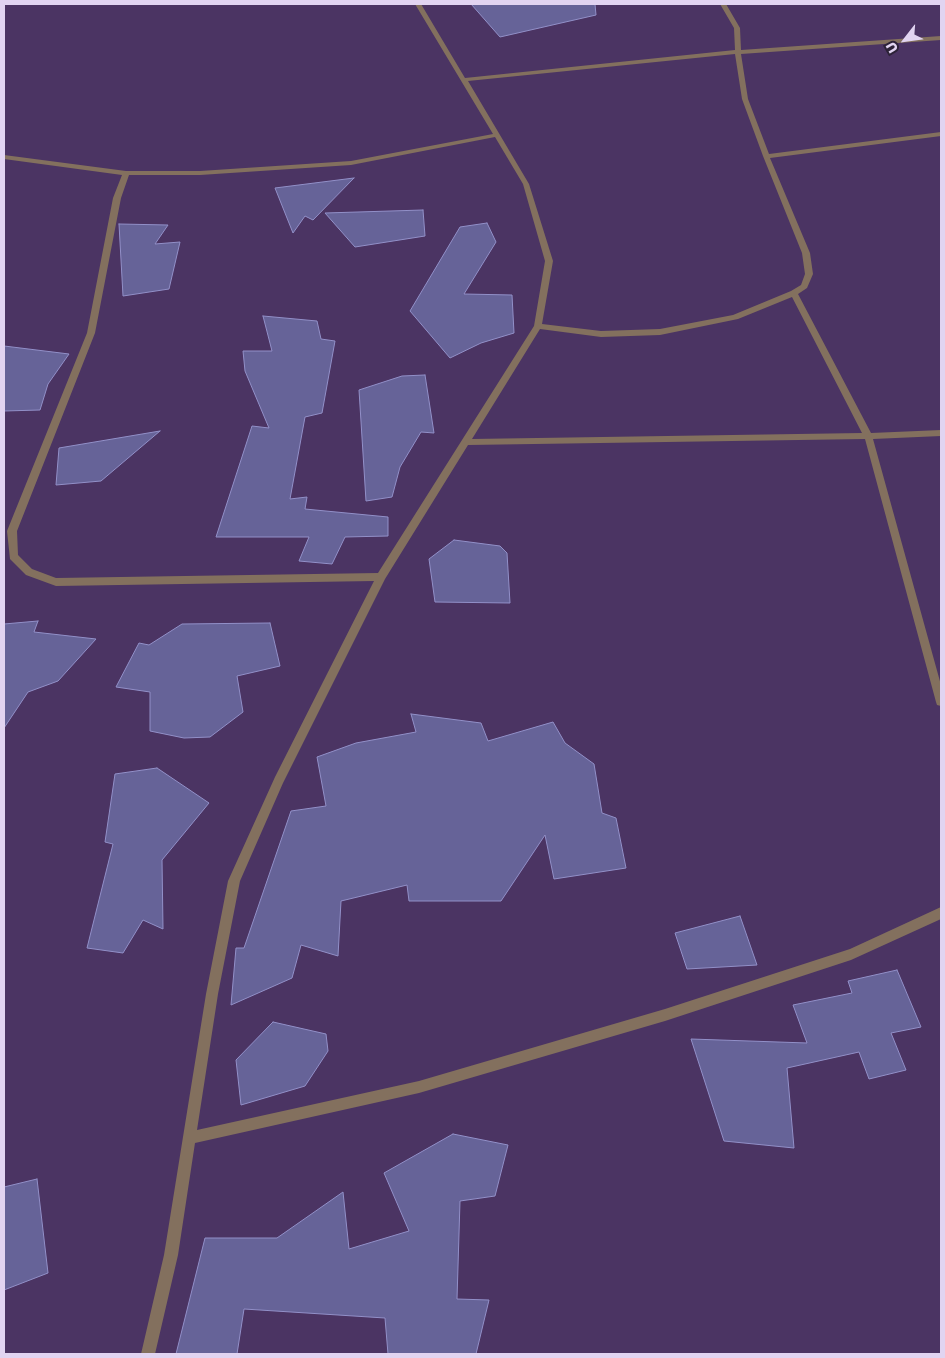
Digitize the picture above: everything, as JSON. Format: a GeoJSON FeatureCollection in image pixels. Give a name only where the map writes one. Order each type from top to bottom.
{"type":"FeatureCollection","features":[{"type":"Feature","properties":{"kind":"street"},"geometry":{"type":"LineString","coordinates":[[148,1354],[172,1254],[212,994],[234,881],[279,780],[381,577],[538,326],[549,261],[526,184],[418,4]]}},
{"type":"Feature","properties":{"kind":"street"},"geometry":{"type":"LineString","coordinates":[[538,326],[601,334],[660,332],[735,317],[794,293],[804,286],[809,274],[806,253],[766,156],[745,98],[738,52],[737,28],[723,4]]}},
{"type":"Feature","properties":{"kind":"street"},"geometry":{"type":"LineString","coordinates":[[463,80],[738,52],[941,38]]}},
{"type":"Feature","properties":{"kind":"street"},"geometry":{"type":"LineString","coordinates":[[766,156],[941,134]]}},
{"type":"Feature","properties":{"kind":"street"},"geometry":{"type":"LineString","coordinates":[[4,157],[126,173],[200,173],[351,164],[496,135]]}},
{"type":"Feature","properties":{"kind":"street"},"geometry":{"type":"LineString","coordinates":[[126,173],[117,198],[91,333],[12,531],[13,556],[29,572],[56,582],[381,577]]}},
{"type":"Feature","properties":{"kind":"street"},"geometry":{"type":"LineString","coordinates":[[794,293],[868,436],[941,702]]}},
{"type":"Feature","properties":{"kind":"street"},"geometry":{"type":"LineString","coordinates":[[466,442],[868,436],[941,433]]}},
{"type":"Feature","properties":{"kind":"street"},"geometry":{"type":"LineString","coordinates":[[189,1138],[419,1087],[665,1015],[851,954],[941,913]]}},
{"type":"Feature","properties":{"kind":"building"},"geometry":{"type":"Polygon","coordinates":[[[471,4],[595,4],[596,15],[500,37],[471,4]]]}},
{"type":"Feature","properties":{"kind":"building"},"geometry":{"type":"Polygon","coordinates":[[[354,178],[313,220],[305,216],[293,233],[275,188],[354,178]]]}},
{"type":"Feature","properties":{"kind":"building"},"geometry":{"type":"Polygon","coordinates":[[[423,210],[425,236],[355,247],[325,213],[423,210]]]}},
{"type":"Feature","properties":{"kind":"building"},"geometry":{"type":"Polygon","coordinates":[[[487,223],[496,242],[464,294],[512,295],[514,333],[481,343],[450,358],[410,311],[460,227],[487,223]]]}},
{"type":"Feature","properties":{"kind":"building"},"geometry":{"type":"Polygon","coordinates":[[[119,224],[168,225],[155,244],[180,242],[169,289],[123,296],[119,224]]]}},
{"type":"Feature","properties":{"kind":"building"},"geometry":{"type":"Polygon","coordinates":[[[263,316],[317,321],[321,339],[335,341],[322,413],[305,417],[290,499],[307,497],[305,509],[388,517],[388,536],[345,537],[332,564],[299,561],[309,537],[216,537],[252,426],[269,428],[245,371],[243,351],[272,351],[263,316]]]}},
{"type":"Feature","properties":{"kind":"building"},"geometry":{"type":"Polygon","coordinates":[[[4,346],[69,354],[48,384],[40,410],[4,411],[4,346]]]}},
{"type":"Feature","properties":{"kind":"building"},"geometry":{"type":"Polygon","coordinates":[[[425,375],[434,433],[421,432],[400,467],[392,497],[366,501],[359,390],[402,376],[425,375]]]}},
{"type":"Feature","properties":{"kind":"building"},"geometry":{"type":"Polygon","coordinates":[[[160,431],[101,481],[56,485],[59,448],[160,431]]]}},
{"type":"Feature","properties":{"kind":"building"},"geometry":{"type":"Polygon","coordinates":[[[454,540],[500,546],[507,553],[510,603],[435,602],[429,559],[454,540]]]}},
{"type":"Feature","properties":{"kind":"building"},"geometry":{"type":"Polygon","coordinates":[[[38,621],[34,632],[96,639],[58,681],[28,692],[4,728],[4,624],[38,621]]]}},
{"type":"Feature","properties":{"kind":"building"},"geometry":{"type":"Polygon","coordinates":[[[270,623],[280,666],[237,676],[243,712],[210,737],[184,738],[150,731],[150,692],[116,687],[139,643],[149,645],[182,624],[270,623]]]}},
{"type":"Feature","properties":{"kind":"building"},"geometry":{"type":"Polygon","coordinates":[[[411,714],[481,723],[488,741],[553,722],[565,743],[594,764],[602,813],[616,818],[626,868],[554,879],[545,835],[501,901],[409,901],[407,885],[341,901],[338,956],[301,945],[292,978],[231,1005],[236,948],[244,948],[291,811],[326,806],[317,757],[356,743],[416,732],[411,714]]]}},
{"type":"Feature","properties":{"kind":"building"},"geometry":{"type":"Polygon","coordinates":[[[157,768],[209,803],[162,860],[163,929],[143,920],[123,953],[87,948],[113,844],[105,842],[115,774],[157,768]]]}},
{"type":"Feature","properties":{"kind":"building"},"geometry":{"type":"Polygon","coordinates":[[[740,916],[757,965],[687,969],[675,933],[740,916]]]}},
{"type":"Feature","properties":{"kind":"building"},"geometry":{"type":"Polygon","coordinates":[[[897,970],[921,1027],[891,1033],[906,1070],[869,1079],[859,1052],[787,1068],[794,1148],[724,1141],[691,1039],[807,1043],[793,1005],[852,993],[848,981],[897,970]]]}},
{"type":"Feature","properties":{"kind":"building"},"geometry":{"type":"Polygon","coordinates":[[[273,1022],[326,1034],[328,1051],[305,1086],[241,1105],[236,1060],[273,1022]]]}},
{"type":"Feature","properties":{"kind":"building"},"geometry":{"type":"Polygon","coordinates":[[[453,1134],[508,1145],[495,1196],[460,1201],[457,1299],[489,1300],[476,1354],[388,1354],[385,1318],[244,1309],[237,1354],[176,1354],[205,1238],[277,1238],[343,1192],[349,1249],[409,1231],[384,1173],[453,1134]]]}},
{"type":"Feature","properties":{"kind":"building"},"geometry":{"type":"Polygon","coordinates":[[[37,1179],[48,1273],[4,1290],[4,1187],[37,1179]]]}}]}
